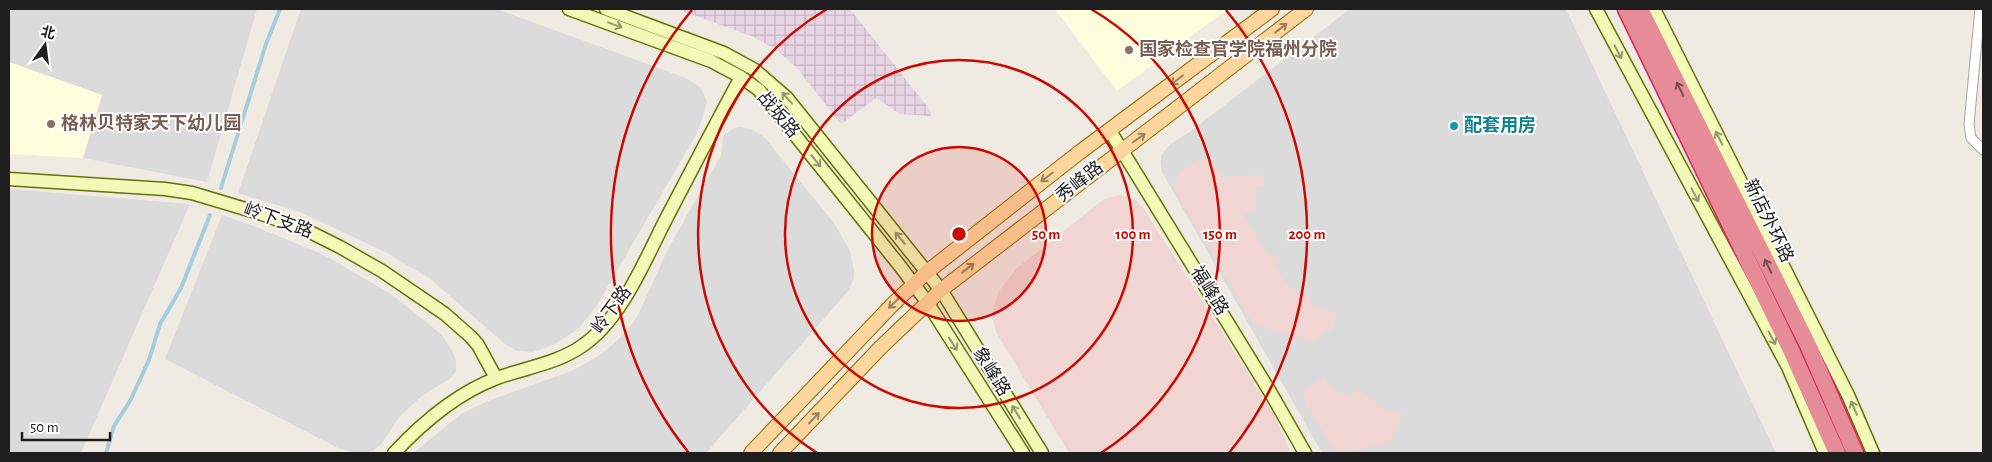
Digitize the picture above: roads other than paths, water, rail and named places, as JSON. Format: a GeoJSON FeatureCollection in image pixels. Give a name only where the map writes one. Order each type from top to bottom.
{"type":"FeatureCollection","features":[{"type":"Feature","properties":{"kind":"highway","name":"新店外环路"},"geometry":{"type":"LineString","coordinates":[[1626,9],[1791,350],[1837,453]]}},
{"type":"Feature","properties":{"kind":"highway","name":"新店外环路"},"geometry":{"type":"LineString","coordinates":[[1640,9],[1807,343],[1855,453]]}},
{"type":"Feature","properties":{"kind":"main road","name":"战坂路"},"geometry":{"type":"LineString","coordinates":[[569,9],[695,54],[750,83],[765,97],[927,302]]}},
{"type":"Feature","properties":{"kind":"main road","name":"战坂路"},"geometry":{"type":"LineString","coordinates":[[606,9],[713,48],[744,63],[766,79],[787,98],[941,290]]}},
{"type":"Feature","properties":{"kind":"main road"},"geometry":{"type":"LineString","coordinates":[[751,453],[894,303],[927,272],[997,215],[1272,9]]}},
{"type":"Feature","properties":{"kind":"main road","name":"秀峰路"},"geometry":{"type":"LineString","coordinates":[[780,453],[881,346],[941,290],[1306,9]]}},
{"type":"Feature","properties":{"kind":"main road"},"geometry":{"type":"LineString","coordinates":[[1596,9],[1788,367],[1825,453]]}},
{"type":"Feature","properties":{"kind":"main road"},"geometry":{"type":"LineString","coordinates":[[1654,9],[1848,395],[1873,453]]}},
{"type":"Feature","properties":{"kind":"main road","name":"岭下路"},"geometry":{"type":"LineString","coordinates":[[394,453],[427,421],[448,404],[471,390],[496,378],[575,351],[591,340],[609,320],[627,292],[741,77]]}},
{"type":"Feature","properties":{"kind":"main road","name":"福峰路"},"geometry":{"type":"LineString","coordinates":[[1110,131],[1269,390],[1305,453]]}},
{"type":"Feature","properties":{"kind":"main road","name":"岭下支路"},"geometry":{"type":"LineString","coordinates":[[9,179],[192,192],[306,230],[382,270],[445,314],[478,345],[496,378]]}},
{"type":"Feature","properties":{"kind":"main road","name":"象峰路"},"geometry":{"type":"LineString","coordinates":[[941,290],[1042,453]]}},
{"type":"Feature","properties":{"kind":"main road","name":"象峰路"},"geometry":{"type":"LineString","coordinates":[[927,302],[1023,453]]}},
{"type":"Feature","properties":{"kind":"street"},"geometry":{"type":"LineString","coordinates":[[1980,9],[1969,124],[1971,138],[1983,150]]}},
{"type":"Feature","properties":{"kind":"waterway"},"geometry":{"type":"LineString","coordinates":[[221,188],[266,44],[280,9]]}},
{"type":"Feature","properties":{"kind":"waterway"},"geometry":{"type":"LineString","coordinates":[[106,453],[114,426],[130,401],[149,360],[160,324],[181,288],[210,215]]}},
{"type":"Feature","properties":{"kind":"place","name":"国家检查官学院福州分院"},"geometry":{"type":"Point","coordinates":[1129,50]}},
{"type":"Feature","properties":{"kind":"place","name":"格林贝特家天下幼儿园"},"geometry":{"type":"Point","coordinates":[51,124]}},
{"type":"Feature","properties":{"kind":"place","name":"配套用房"},"geometry":{"type":"Point","coordinates":[1454,126]}}]}
